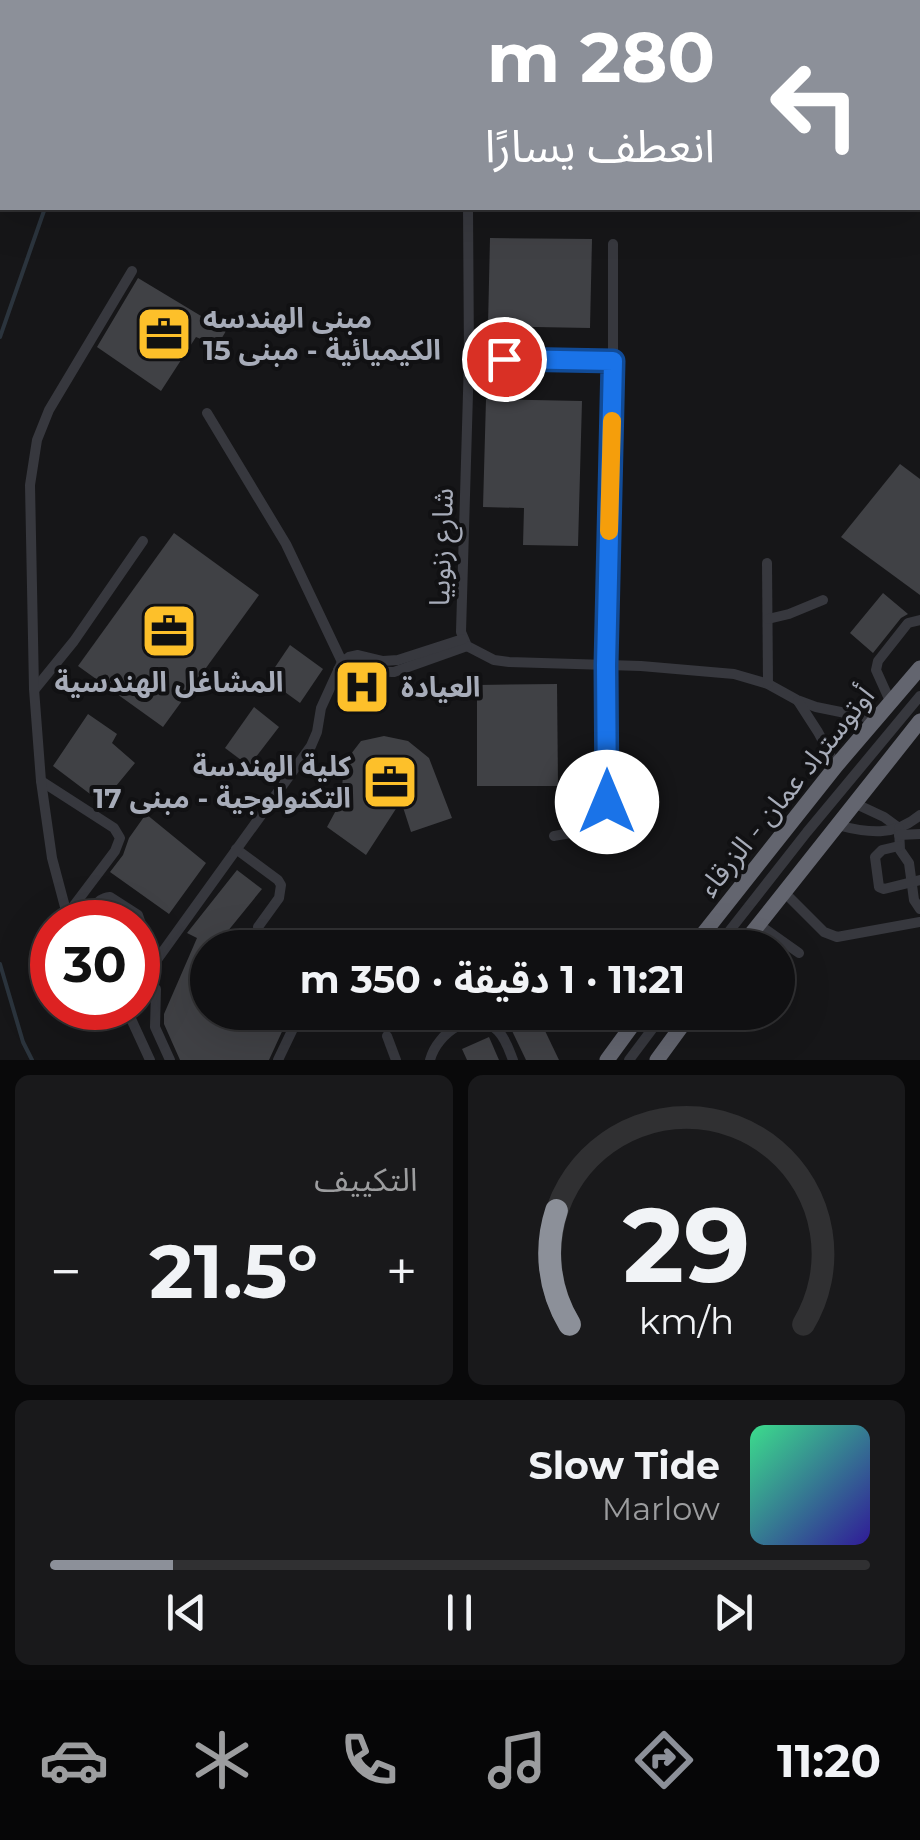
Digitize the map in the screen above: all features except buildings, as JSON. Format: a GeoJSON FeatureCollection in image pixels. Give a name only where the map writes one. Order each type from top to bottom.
{"type":"FeatureCollection","features":[{"type":"Feature","properties":{"kind":"highway","name":"أوتوستراد عمان - الزرقاء"},"geometry":{"type":"LineString","coordinates":[[706,930],[836,766],[920,668]]}},
{"type":"Feature","properties":{"kind":"highway"},"geometry":{"type":"LineString","coordinates":[[754,930],[918,726]]}},
{"type":"Feature","properties":{"kind":"highway"},"geometry":{"type":"LineString","coordinates":[[607,1060],[629,1030]]}},
{"type":"Feature","properties":{"kind":"highway"},"geometry":{"type":"LineString","coordinates":[[657,1060],[679,1030]]}},
{"type":"Feature","properties":{"kind":"street","name":"شارع زنوبيا"},"geometry":{"type":"LineString","coordinates":[[468,210],[461,632],[465,642],[494,660],[509,662],[720,673],[768,684],[797,700],[835,712],[875,719]]}},
{"type":"Feature","properties":{"kind":"street"},"geometry":{"type":"LineString","coordinates":[[554,836],[587,830],[605,810],[608,793],[606,665],[613,244]]}},
{"type":"Feature","properties":{"kind":"street"},"geometry":{"type":"LineString","coordinates":[[62,900],[41,781],[34,690],[30,484],[37,440],[49,410],[132,271]]}},
{"type":"Feature","properties":{"kind":"street"},"geometry":{"type":"LineString","coordinates":[[468,359],[613,361]]}},
{"type":"Feature","properties":{"kind":"street"},"geometry":{"type":"LineString","coordinates":[[207,414],[286,544],[341,667]]}},
{"type":"Feature","properties":{"kind":"street"},"geometry":{"type":"LineString","coordinates":[[34,690],[74,641],[143,541]]}},
{"type":"Feature","properties":{"kind":"street"},"geometry":{"type":"LineString","coordinates":[[767,562],[768,684]]}},
{"type":"Feature","properties":{"kind":"street"},"geometry":{"type":"LineString","coordinates":[[768,619],[823,600]]}},
{"type":"Feature","properties":{"kind":"street"},"geometry":{"type":"LineString","coordinates":[[890,701],[876,670],[878,661],[908,623],[920,620]]}},
{"type":"Feature","properties":{"kind":"street"},"geometry":{"type":"LineString","coordinates":[[341,667],[389,667],[465,642]]}},
{"type":"Feature","properties":{"kind":"street"},"geometry":{"type":"LineString","coordinates":[[160,954],[311,746],[321,708],[341,667]]}},
{"type":"Feature","properties":{"kind":"street"},"geometry":{"type":"LineString","coordinates":[[733,930],[829,804],[920,696]]}},
{"type":"Feature","properties":{"kind":"street"},"geometry":{"type":"LineString","coordinates":[[797,700],[836,766]]}},
{"type":"Feature","properties":{"kind":"street"},"geometry":{"type":"LineString","coordinates":[[734,930],[920,704]]}},
{"type":"Feature","properties":{"kind":"street"},"geometry":{"type":"LineString","coordinates":[[41,781],[114,828],[120,838],[80,900]]}},
{"type":"Feature","properties":{"kind":"street"},"geometry":{"type":"LineString","coordinates":[[854,803],[884,817],[899,837],[916,881],[914,900],[920,909]]}},
{"type":"Feature","properties":{"kind":"street"},"geometry":{"type":"LineString","coordinates":[[916,881],[884,889],[878,885],[874,860],[920,814]]}},
{"type":"Feature","properties":{"kind":"street"},"geometry":{"type":"LineString","coordinates":[[836,824],[899,837],[920,834]]}},
{"type":"Feature","properties":{"kind":"street"},"geometry":{"type":"LineString","coordinates":[[236,850],[275,877],[281,886],[279,898],[258,927]]}},
{"type":"Feature","properties":{"kind":"street"},"geometry":{"type":"LineString","coordinates":[[783,891],[830,936],[920,922]]}},
{"type":"Feature","properties":{"kind":"street"},"geometry":{"type":"LineString","coordinates":[[758,924],[799,953]]}},
{"type":"Feature","properties":{"kind":"street"},"geometry":{"type":"LineString","coordinates":[[430,1060],[441,1038],[457,1026],[474,1021],[486,1023],[500,1033],[512,1060]]}},
{"type":"Feature","properties":{"kind":"street"},"geometry":{"type":"LineString","coordinates":[[136,1030],[150,1060]]}},
{"type":"Feature","properties":{"kind":"street"},"geometry":{"type":"LineString","coordinates":[[157,1030],[170,1060]]}},
{"type":"Feature","properties":{"kind":"street"},"geometry":{"type":"LineString","coordinates":[[278,1060],[292,1030]]}},
{"type":"Feature","properties":{"kind":"street"},"geometry":{"type":"LineString","coordinates":[[632,1060],[655,1030]]}},
{"type":"Feature","properties":{"kind":"street"},"geometry":{"type":"LineString","coordinates":[[387,1036],[396,1060]]}},
{"type":"Feature","properties":{"kind":"waterway"},"geometry":{"type":"LineString","coordinates":[[0,337],[44,210]]}},
{"type":"Feature","properties":{"kind":"waterway"},"geometry":{"type":"LineString","coordinates":[[0,964],[32,1060]]}},
{"type":"Feature","properties":{"kind":"slow traffic"},"geometry":{"type":"LineString","coordinates":[[609,531],[612,421]]}},
{"type":"Feature","properties":{"kind":"place","name":"مبنى الهندسه الكيميائية - مبنى 15"},"geometry":{"type":"Point","coordinates":[164,334]}},
{"type":"Feature","properties":{"kind":"place","name":"المشاغل الهندسية"},"geometry":{"type":"Point","coordinates":[169,631]}},
{"type":"Feature","properties":{"kind":"place","name":"العيادة"},"geometry":{"type":"Point","coordinates":[362,687]}},
{"type":"Feature","properties":{"kind":"place","name":"كلية الهندسة التكنولوجية - مبنى 17"},"geometry":{"type":"Point","coordinates":[390,782]}},
{"type":"Feature","properties":{"kind":"route"},"geometry":{"type":"LineString","coordinates":[[504,359],[613,361],[607,802]]}}]}
